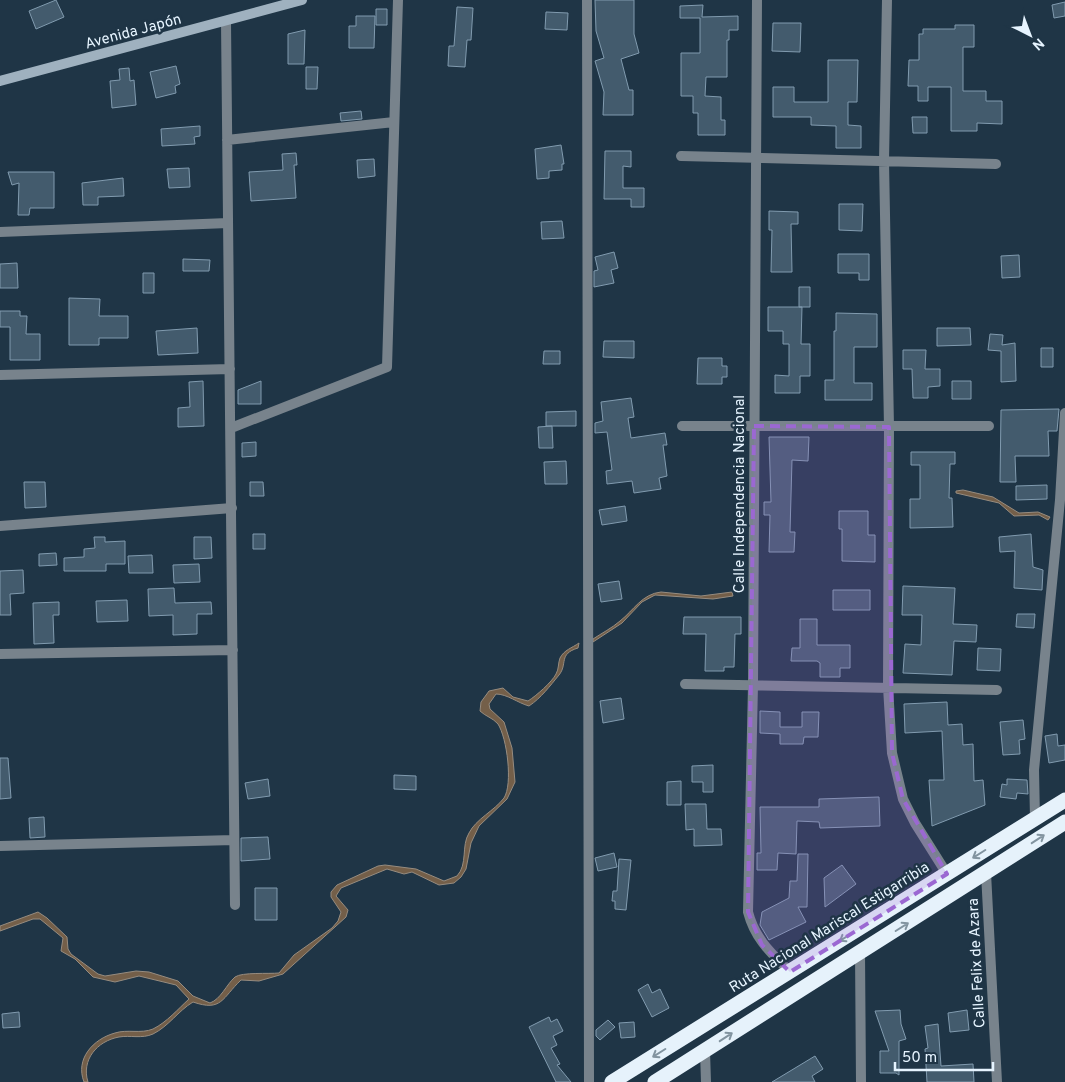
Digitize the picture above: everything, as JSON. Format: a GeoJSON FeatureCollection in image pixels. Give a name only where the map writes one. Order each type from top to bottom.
{"type":"FeatureCollection","features":[{"type":"Feature","properties":{"kind":"highway","name":"Ruta Nacional Mariscal Estigarribia"},"geometry":{"type":"LineString","coordinates":[[612,1082],[1065,800]]}},
{"type":"Feature","properties":{"kind":"highway"},"geometry":{"type":"LineString","coordinates":[[655,1082],[1065,822]]}},
{"type":"Feature","properties":{"kind":"street","name":"Avenida Japón"},"geometry":{"type":"LineString","coordinates":[[0,81],[226,22],[302,0]]}},
{"type":"Feature","properties":{"kind":"street"},"geometry":{"type":"LineString","coordinates":[[231,428],[388,367],[398,0]]}},
{"type":"Feature","properties":{"kind":"street"},"geometry":{"type":"LineString","coordinates":[[587,0],[589,1082]]}},
{"type":"Feature","properties":{"kind":"street","name":"Calle Independencia Nacional"},"geometry":{"type":"LineString","coordinates":[[757,0],[754,158],[753,685],[748,912],[752,929],[762,945],[790,972]]}},
{"type":"Feature","properties":{"kind":"street"},"geometry":{"type":"LineString","coordinates":[[887,0],[884,161],[888,427],[888,687],[892,753],[903,799],[915,823],[947,874]]}},
{"type":"Feature","properties":{"kind":"street"},"geometry":{"type":"LineString","coordinates":[[226,22],[232,508],[234,905]]}},
{"type":"Feature","properties":{"kind":"street"},"geometry":{"type":"LineString","coordinates":[[227,140],[394,122]]}},
{"type":"Feature","properties":{"kind":"street"},"geometry":{"type":"LineString","coordinates":[[681,156],[996,164]]}},
{"type":"Feature","properties":{"kind":"street"},"geometry":{"type":"LineString","coordinates":[[0,232],[228,223]]}},
{"type":"Feature","properties":{"kind":"street"},"geometry":{"type":"LineString","coordinates":[[0,375],[230,370]]}},
{"type":"Feature","properties":{"kind":"street"},"geometry":{"type":"LineString","coordinates":[[1035,819],[1034,770],[1060,500],[1065,413]]}},
{"type":"Feature","properties":{"kind":"street"},"geometry":{"type":"LineString","coordinates":[[682,426],[989,426]]}},
{"type":"Feature","properties":{"kind":"street"},"geometry":{"type":"LineString","coordinates":[[0,526],[232,508]]}},
{"type":"Feature","properties":{"kind":"street"},"geometry":{"type":"LineString","coordinates":[[0,654],[233,650]]}},
{"type":"Feature","properties":{"kind":"street"},"geometry":{"type":"LineString","coordinates":[[684,684],[997,690]]}},
{"type":"Feature","properties":{"kind":"street"},"geometry":{"type":"LineString","coordinates":[[0,846],[234,840]]}},
{"type":"Feature","properties":{"kind":"street","name":"Calle Felix de Azara"},"geometry":{"type":"LineString","coordinates":[[986,873],[997,1082]]}},
{"type":"Feature","properties":{"kind":"street"},"geometry":{"type":"LineString","coordinates":[[860,952],[861,1082]]}},
{"type":"Feature","properties":{"kind":"street"},"geometry":{"type":"LineString","coordinates":[[704,1051],[706,1082]]}},
{"type":"Feature","properties":{"kind":"highlighted area"},"geometry":{"type":"Polygon","coordinates":[[[754,426],[889,427],[892,753],[903,799],[947,874],[790,972],[762,945],[748,912],[754,426]]]}},
{"type":"Feature","properties":{"kind":"shaded area"},"geometry":{"type":"Polygon","coordinates":[[[963,490],[993,497],[1019,513],[1038,512],[1050,517],[1048,520],[1039,515],[1014,516],[999,503],[956,493],[956,491],[963,490]]]}},
{"type":"Feature","properties":{"kind":"shaded area"},"geometry":{"type":"Polygon","coordinates":[[[732,592],[733,596],[713,599],[655,595],[642,602],[622,623],[593,642],[593,639],[617,624],[643,599],[654,593],[701,596],[732,592]]]}},
{"type":"Feature","properties":{"kind":"shaded area"},"geometry":{"type":"Polygon","coordinates":[[[579,643],[578,648],[572,650],[566,656],[559,675],[541,696],[529,706],[504,695],[496,694],[489,704],[490,709],[504,722],[512,748],[515,782],[507,799],[479,826],[471,843],[466,869],[461,877],[454,883],[439,885],[412,872],[404,874],[387,869],[341,888],[336,896],[348,910],[346,917],[283,974],[259,981],[241,980],[221,1002],[216,1004],[203,1005],[193,1002],[153,1034],[111,1039],[98,1047],[89,1059],[86,1074],[88,1082],[84,1082],[82,1065],[84,1058],[93,1045],[107,1036],[120,1032],[153,1029],[168,1019],[189,999],[176,985],[139,976],[115,982],[93,977],[75,959],[61,951],[63,938],[40,919],[33,919],[0,931],[0,926],[38,912],[67,937],[68,949],[71,954],[98,974],[105,976],[136,971],[149,972],[178,981],[193,996],[210,1003],[238,975],[279,973],[294,955],[332,928],[338,921],[341,912],[331,897],[331,892],[337,885],[378,866],[385,865],[416,869],[444,881],[457,876],[464,861],[465,844],[469,833],[476,823],[504,798],[507,791],[508,761],[504,740],[498,724],[480,711],[481,702],[489,691],[503,688],[513,697],[528,701],[544,689],[554,677],[558,670],[560,658],[564,653],[579,643]]]}},
{"type":"Feature","properties":{"kind":"building"},"geometry":{"type":"Polygon","coordinates":[[[56,0],[64,17],[36,29],[29,11],[56,0]]]}},
{"type":"Feature","properties":{"kind":"building"},"geometry":{"type":"Polygon","coordinates":[[[595,0],[634,0],[634,34],[639,53],[621,59],[629,90],[633,90],[633,115],[603,115],[604,92],[595,61],[604,58],[596,31],[595,0]]]}},
{"type":"Feature","properties":{"kind":"building"},"geometry":{"type":"Polygon","coordinates":[[[1065,2],[1065,16],[1054,18],[1052,5],[1065,2]]]}},
{"type":"Feature","properties":{"kind":"building"},"geometry":{"type":"Polygon","coordinates":[[[703,5],[702,17],[738,16],[738,30],[729,30],[729,40],[727,40],[727,77],[706,77],[705,96],[721,97],[721,120],[725,120],[725,135],[698,135],[698,113],[693,113],[693,96],[681,96],[681,53],[700,53],[700,18],[680,18],[680,6],[703,5]]]}},
{"type":"Feature","properties":{"kind":"building"},"geometry":{"type":"Polygon","coordinates":[[[457,7],[473,8],[471,40],[467,40],[465,67],[448,66],[449,46],[454,46],[457,7]]]}},
{"type":"Feature","properties":{"kind":"building"},"geometry":{"type":"Polygon","coordinates":[[[376,9],[387,9],[387,25],[376,25],[376,9]]]}},
{"type":"Feature","properties":{"kind":"building"},"geometry":{"type":"Polygon","coordinates":[[[546,12],[568,13],[567,30],[545,29],[546,12]]]}},
{"type":"Feature","properties":{"kind":"building"},"geometry":{"type":"Polygon","coordinates":[[[356,16],[375,16],[374,48],[349,48],[349,26],[356,26],[356,16]]]}},
{"type":"Feature","properties":{"kind":"building"},"geometry":{"type":"Polygon","coordinates":[[[773,23],[801,23],[800,52],[772,51],[773,23]]]}},
{"type":"Feature","properties":{"kind":"building"},"geometry":{"type":"Polygon","coordinates":[[[955,25],[974,25],[974,47],[963,47],[963,91],[986,91],[986,101],[1002,101],[1002,124],[977,123],[977,131],[951,131],[951,87],[928,87],[928,101],[918,101],[918,86],[908,86],[909,60],[919,60],[919,34],[923,34],[923,29],[955,29],[955,25]]]}},
{"type":"Feature","properties":{"kind":"building"},"geometry":{"type":"Polygon","coordinates":[[[305,30],[304,64],[288,64],[288,34],[305,30]]]}},
{"type":"Feature","properties":{"kind":"building"},"geometry":{"type":"Polygon","coordinates":[[[828,60],[858,60],[857,102],[848,102],[848,125],[861,126],[861,148],[836,148],[836,126],[811,125],[811,117],[773,117],[773,87],[794,87],[794,102],[828,102],[828,60]]]}},
{"type":"Feature","properties":{"kind":"building"},"geometry":{"type":"Polygon","coordinates":[[[176,66],[180,84],[175,86],[176,93],[156,98],[150,72],[176,66]]]}},
{"type":"Feature","properties":{"kind":"building"},"geometry":{"type":"Polygon","coordinates":[[[306,67],[318,67],[317,89],[306,89],[306,67]]]}},
{"type":"Feature","properties":{"kind":"building"},"geometry":{"type":"Polygon","coordinates":[[[129,68],[130,81],[134,80],[136,105],[112,108],[110,81],[120,80],[119,69],[129,68]]]}},
{"type":"Feature","properties":{"kind":"building"},"geometry":{"type":"Polygon","coordinates":[[[361,111],[362,119],[341,121],[340,113],[361,111]]]}},
{"type":"Feature","properties":{"kind":"building"},"geometry":{"type":"Polygon","coordinates":[[[912,117],[927,117],[927,133],[913,133],[912,117]]]}},
{"type":"Feature","properties":{"kind":"building"},"geometry":{"type":"Polygon","coordinates":[[[200,126],[200,136],[194,137],[195,144],[162,146],[161,129],[200,126]]]}},
{"type":"Feature","properties":{"kind":"building"},"geometry":{"type":"Polygon","coordinates":[[[561,145],[564,164],[562,164],[562,170],[549,171],[549,178],[537,179],[535,149],[561,145]]]}},
{"type":"Feature","properties":{"kind":"building"},"geometry":{"type":"Polygon","coordinates":[[[605,151],[631,151],[631,167],[623,166],[623,188],[644,188],[644,207],[631,207],[631,199],[604,199],[605,151]]]}},
{"type":"Feature","properties":{"kind":"building"},"geometry":{"type":"Polygon","coordinates":[[[296,153],[297,165],[294,165],[296,198],[251,201],[249,172],[283,170],[282,154],[296,153]]]}},
{"type":"Feature","properties":{"kind":"building"},"geometry":{"type":"Polygon","coordinates":[[[374,159],[375,176],[358,178],[357,160],[374,159]]]}},
{"type":"Feature","properties":{"kind":"building"},"geometry":{"type":"Polygon","coordinates":[[[189,168],[190,187],[169,188],[167,169],[189,168]]]}},
{"type":"Feature","properties":{"kind":"building"},"geometry":{"type":"Polygon","coordinates":[[[8,172],[54,172],[54,208],[30,208],[29,215],[18,215],[19,183],[12,185],[8,172]]]}},
{"type":"Feature","properties":{"kind":"building"},"geometry":{"type":"Polygon","coordinates":[[[123,178],[124,196],[98,197],[98,205],[83,205],[82,183],[123,178]]]}},
{"type":"Feature","properties":{"kind":"building"},"geometry":{"type":"Polygon","coordinates":[[[839,204],[863,204],[862,231],[839,230],[839,204]]]}},
{"type":"Feature","properties":{"kind":"building"},"geometry":{"type":"Polygon","coordinates":[[[769,211],[798,212],[798,224],[791,224],[792,272],[771,272],[772,230],[769,230],[769,211]]]}},
{"type":"Feature","properties":{"kind":"building"},"geometry":{"type":"Polygon","coordinates":[[[562,221],[564,238],[542,239],[541,222],[562,221]]]}},
{"type":"Feature","properties":{"kind":"building"},"geometry":{"type":"Polygon","coordinates":[[[614,252],[618,268],[611,270],[614,283],[594,287],[594,271],[598,270],[595,257],[614,252]]]}},
{"type":"Feature","properties":{"kind":"building"},"geometry":{"type":"Polygon","coordinates":[[[838,254],[869,254],[869,280],[859,280],[859,273],[838,273],[838,254]]]}},
{"type":"Feature","properties":{"kind":"building"},"geometry":{"type":"Polygon","coordinates":[[[1019,255],[1020,277],[1002,278],[1001,256],[1019,255]]]}},
{"type":"Feature","properties":{"kind":"building"},"geometry":{"type":"Polygon","coordinates":[[[183,259],[210,260],[209,271],[183,271],[183,259]]]}},
{"type":"Feature","properties":{"kind":"building"},"geometry":{"type":"Polygon","coordinates":[[[17,263],[18,288],[0,288],[0,264],[17,263]]]}},
{"type":"Feature","properties":{"kind":"building"},"geometry":{"type":"Polygon","coordinates":[[[143,273],[154,273],[154,293],[143,293],[143,273]]]}},
{"type":"Feature","properties":{"kind":"building"},"geometry":{"type":"Polygon","coordinates":[[[799,287],[810,287],[810,307],[799,307],[799,287]]]}},
{"type":"Feature","properties":{"kind":"building"},"geometry":{"type":"Polygon","coordinates":[[[69,298],[100,299],[99,316],[128,316],[128,338],[99,338],[99,345],[69,345],[69,298]]]}},
{"type":"Feature","properties":{"kind":"building"},"geometry":{"type":"Polygon","coordinates":[[[768,307],[802,307],[801,344],[810,344],[810,376],[800,376],[800,393],[775,393],[775,375],[789,376],[789,344],[783,344],[783,331],[768,331],[768,307]]]}},
{"type":"Feature","properties":{"kind":"building"},"geometry":{"type":"Polygon","coordinates":[[[0,311],[20,311],[20,316],[27,316],[26,334],[40,334],[40,360],[10,360],[10,327],[0,327],[0,311]]]}},
{"type":"Feature","properties":{"kind":"building"},"geometry":{"type":"Polygon","coordinates":[[[836,313],[877,314],[877,347],[854,347],[854,383],[872,383],[872,400],[825,400],[825,380],[834,380],[836,313]]]}},
{"type":"Feature","properties":{"kind":"building"},"geometry":{"type":"Polygon","coordinates":[[[197,328],[198,353],[158,355],[156,331],[197,328]]]}},
{"type":"Feature","properties":{"kind":"building"},"geometry":{"type":"Polygon","coordinates":[[[937,328],[970,328],[971,345],[937,346],[937,328]]]}},
{"type":"Feature","properties":{"kind":"building"},"geometry":{"type":"Polygon","coordinates":[[[990,334],[1003,335],[1002,345],[1015,343],[1016,381],[1001,382],[1001,351],[988,350],[990,334]]]}},
{"type":"Feature","properties":{"kind":"building"},"geometry":{"type":"Polygon","coordinates":[[[604,341],[634,341],[634,358],[603,357],[604,341]]]}},
{"type":"Feature","properties":{"kind":"building"},"geometry":{"type":"Polygon","coordinates":[[[1041,348],[1053,348],[1053,367],[1041,367],[1041,348]]]}},
{"type":"Feature","properties":{"kind":"building"},"geometry":{"type":"Polygon","coordinates":[[[903,350],[926,350],[925,369],[940,369],[940,386],[928,387],[928,398],[913,398],[912,369],[903,369],[903,350]]]}},
{"type":"Feature","properties":{"kind":"building"},"geometry":{"type":"Polygon","coordinates":[[[544,351],[560,351],[560,364],[543,364],[544,351]]]}},
{"type":"Feature","properties":{"kind":"building"},"geometry":{"type":"Polygon","coordinates":[[[698,358],[722,358],[722,366],[727,366],[727,377],[722,377],[722,384],[697,384],[698,358]]]}},
{"type":"Feature","properties":{"kind":"building"},"geometry":{"type":"Polygon","coordinates":[[[203,381],[204,426],[178,427],[178,408],[190,407],[189,382],[203,381]]]}},
{"type":"Feature","properties":{"kind":"building"},"geometry":{"type":"Polygon","coordinates":[[[261,381],[261,404],[238,404],[238,390],[261,381]]]}},
{"type":"Feature","properties":{"kind":"building"},"geometry":{"type":"Polygon","coordinates":[[[952,381],[971,381],[971,399],[952,399],[952,381]]]}},
{"type":"Feature","properties":{"kind":"building"},"geometry":{"type":"Polygon","coordinates":[[[631,398],[634,417],[628,418],[631,438],[665,433],[667,445],[663,445],[667,476],[659,478],[661,489],[634,493],[632,481],[607,484],[606,471],[612,470],[607,432],[595,433],[595,423],[603,421],[601,402],[631,398]]]}},
{"type":"Feature","properties":{"kind":"building"},"geometry":{"type":"Polygon","coordinates":[[[1059,409],[1057,431],[1048,431],[1049,456],[1015,456],[1016,482],[1000,482],[1001,410],[1059,409]]]}},
{"type":"Feature","properties":{"kind":"building"},"geometry":{"type":"Polygon","coordinates":[[[576,411],[576,426],[546,426],[546,412],[576,411]]]}},
{"type":"Feature","properties":{"kind":"building"},"geometry":{"type":"Polygon","coordinates":[[[552,426],[553,448],[539,448],[538,427],[552,426]]]}},
{"type":"Feature","properties":{"kind":"building"},"geometry":{"type":"Polygon","coordinates":[[[769,437],[809,437],[808,461],[792,460],[790,532],[795,532],[794,552],[769,552],[770,515],[764,515],[764,502],[771,502],[769,437]]]}},
{"type":"Feature","properties":{"kind":"building"},"geometry":{"type":"Polygon","coordinates":[[[256,442],[256,456],[242,457],[242,443],[256,442]]]}},
{"type":"Feature","properties":{"kind":"building"},"geometry":{"type":"Polygon","coordinates":[[[911,452],[955,452],[955,464],[950,464],[949,498],[952,498],[953,527],[910,528],[910,499],[920,499],[920,465],[911,465],[911,452]]]}},
{"type":"Feature","properties":{"kind":"building"},"geometry":{"type":"Polygon","coordinates":[[[566,461],[567,484],[545,484],[544,462],[566,461]]]}},
{"type":"Feature","properties":{"kind":"building"},"geometry":{"type":"Polygon","coordinates":[[[24,482],[45,482],[46,507],[25,508],[24,482]]]}},
{"type":"Feature","properties":{"kind":"building"},"geometry":{"type":"Polygon","coordinates":[[[250,482],[263,482],[264,496],[250,496],[250,482]]]}},
{"type":"Feature","properties":{"kind":"building"},"geometry":{"type":"Polygon","coordinates":[[[1047,485],[1047,499],[1016,500],[1016,486],[1047,485]]]}},
{"type":"Feature","properties":{"kind":"building"},"geometry":{"type":"Polygon","coordinates":[[[625,506],[627,521],[602,525],[599,510],[625,506]]]}},
{"type":"Feature","properties":{"kind":"building"},"geometry":{"type":"Polygon","coordinates":[[[839,511],[868,511],[868,535],[875,535],[875,562],[842,561],[842,529],[839,529],[839,511]]]}},
{"type":"Feature","properties":{"kind":"building"},"geometry":{"type":"Polygon","coordinates":[[[253,534],[265,534],[265,549],[253,549],[253,534]]]}},
{"type":"Feature","properties":{"kind":"building"},"geometry":{"type":"Polygon","coordinates":[[[1031,534],[1033,567],[1043,570],[1042,590],[1014,588],[1015,551],[1000,552],[999,537],[1031,534]]]}},
{"type":"Feature","properties":{"kind":"building"},"geometry":{"type":"Polygon","coordinates":[[[94,537],[105,537],[105,542],[125,541],[125,564],[106,564],[106,571],[64,571],[64,558],[84,557],[84,549],[95,548],[94,537]]]}},
{"type":"Feature","properties":{"kind":"building"},"geometry":{"type":"Polygon","coordinates":[[[194,537],[211,537],[212,558],[194,559],[194,537]]]}},
{"type":"Feature","properties":{"kind":"building"},"geometry":{"type":"Polygon","coordinates":[[[56,553],[57,565],[39,566],[39,554],[56,553]]]}},
{"type":"Feature","properties":{"kind":"building"},"geometry":{"type":"Polygon","coordinates":[[[152,555],[153,573],[129,573],[128,556],[152,555]]]}},
{"type":"Feature","properties":{"kind":"building"},"geometry":{"type":"Polygon","coordinates":[[[199,564],[200,582],[174,583],[173,565],[199,564]]]}},
{"type":"Feature","properties":{"kind":"building"},"geometry":{"type":"Polygon","coordinates":[[[23,570],[24,593],[10,594],[11,615],[0,615],[0,571],[23,570]]]}},
{"type":"Feature","properties":{"kind":"building"},"geometry":{"type":"Polygon","coordinates":[[[619,581],[622,599],[601,602],[598,584],[619,581]]]}},
{"type":"Feature","properties":{"kind":"building"},"geometry":{"type":"Polygon","coordinates":[[[903,586],[955,588],[953,624],[977,625],[976,642],[954,641],[952,675],[903,673],[905,644],[921,645],[922,615],[902,615],[903,586]]]}},
{"type":"Feature","properties":{"kind":"building"},"geometry":{"type":"Polygon","coordinates":[[[174,588],[175,603],[211,602],[212,614],[197,614],[197,634],[173,635],[173,615],[149,616],[148,589],[174,588]]]}},
{"type":"Feature","properties":{"kind":"building"},"geometry":{"type":"Polygon","coordinates":[[[833,590],[870,590],[870,610],[833,610],[833,590]]]}},
{"type":"Feature","properties":{"kind":"building"},"geometry":{"type":"Polygon","coordinates":[[[127,600],[128,621],[97,622],[96,601],[127,600]]]}},
{"type":"Feature","properties":{"kind":"building"},"geometry":{"type":"Polygon","coordinates":[[[59,602],[59,615],[53,615],[54,643],[34,644],[33,603],[59,602]]]}},
{"type":"Feature","properties":{"kind":"building"},"geometry":{"type":"Polygon","coordinates":[[[1017,614],[1035,614],[1034,628],[1016,627],[1017,614]]]}},
{"type":"Feature","properties":{"kind":"building"},"geometry":{"type":"Polygon","coordinates":[[[684,617],[741,617],[741,634],[735,634],[734,667],[724,667],[724,671],[705,671],[706,634],[683,634],[684,617]]]}},
{"type":"Feature","properties":{"kind":"building"},"geometry":{"type":"Polygon","coordinates":[[[800,619],[817,619],[817,645],[850,645],[850,668],[840,668],[840,677],[820,677],[820,663],[817,661],[791,661],[792,648],[800,648],[800,619]]]}},
{"type":"Feature","properties":{"kind":"building"},"geometry":{"type":"Polygon","coordinates":[[[978,648],[1001,649],[1000,671],[977,670],[978,648]]]}},
{"type":"Feature","properties":{"kind":"building"},"geometry":{"type":"Polygon","coordinates":[[[621,698],[624,719],[603,723],[600,701],[621,698]]]}},
{"type":"Feature","properties":{"kind":"building"},"geometry":{"type":"Polygon","coordinates":[[[947,702],[948,725],[962,724],[963,745],[973,744],[974,781],[983,780],[985,805],[932,826],[929,780],[944,780],[942,731],[905,733],[904,704],[947,702]]]}},
{"type":"Feature","properties":{"kind":"building"},"geometry":{"type":"Polygon","coordinates":[[[760,711],[780,712],[780,727],[802,727],[802,712],[819,712],[818,737],[804,737],[803,744],[780,744],[780,734],[760,733],[760,711]]]}},
{"type":"Feature","properties":{"kind":"building"},"geometry":{"type":"Polygon","coordinates":[[[1023,720],[1025,739],[1019,740],[1020,754],[1003,755],[1000,722],[1023,720]]]}},
{"type":"Feature","properties":{"kind":"building"},"geometry":{"type":"Polygon","coordinates":[[[1057,734],[1058,746],[1065,745],[1065,760],[1049,763],[1045,736],[1057,734]]]}},
{"type":"Feature","properties":{"kind":"building"},"geometry":{"type":"Polygon","coordinates":[[[0,758],[8,758],[11,798],[0,799],[0,758]]]}},
{"type":"Feature","properties":{"kind":"building"},"geometry":{"type":"Polygon","coordinates":[[[713,765],[713,792],[703,792],[703,782],[692,782],[692,766],[713,765]]]}},
{"type":"Feature","properties":{"kind":"building"},"geometry":{"type":"Polygon","coordinates":[[[394,775],[416,776],[416,790],[394,789],[394,775]]]}},
{"type":"Feature","properties":{"kind":"building"},"geometry":{"type":"Polygon","coordinates":[[[268,779],[270,796],[248,799],[245,783],[268,779]]]}},
{"type":"Feature","properties":{"kind":"building"},"geometry":{"type":"Polygon","coordinates":[[[1007,779],[1027,780],[1028,794],[1017,793],[1016,799],[1000,797],[1002,784],[1007,785],[1007,779]]]}},
{"type":"Feature","properties":{"kind":"building"},"geometry":{"type":"Polygon","coordinates":[[[681,781],[681,805],[667,805],[667,782],[681,781]]]}},
{"type":"Feature","properties":{"kind":"building"},"geometry":{"type":"Polygon","coordinates":[[[879,797],[880,826],[820,828],[819,822],[797,821],[796,854],[778,853],[777,870],[757,870],[757,853],[761,853],[760,807],[819,807],[819,799],[879,797]]]}},
{"type":"Feature","properties":{"kind":"building"},"geometry":{"type":"Polygon","coordinates":[[[685,804],[706,804],[707,829],[721,829],[722,845],[694,846],[694,829],[686,830],[685,804]]]}},
{"type":"Feature","properties":{"kind":"building"},"geometry":{"type":"Polygon","coordinates":[[[44,817],[45,837],[30,838],[29,818],[44,817]]]}},
{"type":"Feature","properties":{"kind":"building"},"geometry":{"type":"Polygon","coordinates":[[[268,837],[270,859],[241,861],[241,838],[268,837]]]}},
{"type":"Feature","properties":{"kind":"building"},"geometry":{"type":"Polygon","coordinates":[[[614,853],[617,867],[598,871],[595,858],[614,853]]]}},
{"type":"Feature","properties":{"kind":"building"},"geometry":{"type":"Polygon","coordinates":[[[798,854],[808,854],[807,907],[798,907],[806,922],[769,940],[760,925],[762,912],[789,898],[790,881],[797,881],[798,854]]]}},
{"type":"Feature","properties":{"kind":"building"},"geometry":{"type":"Polygon","coordinates":[[[619,859],[631,860],[626,910],[615,909],[615,901],[612,901],[613,891],[617,891],[619,859]]]}},
{"type":"Feature","properties":{"kind":"building"},"geometry":{"type":"Polygon","coordinates":[[[842,865],[856,884],[825,907],[824,878],[842,865]]]}},
{"type":"Feature","properties":{"kind":"building"},"geometry":{"type":"Polygon","coordinates":[[[255,888],[277,888],[277,920],[255,920],[255,888]]]}},
{"type":"Feature","properties":{"kind":"building"},"geometry":{"type":"Polygon","coordinates":[[[648,984],[652,993],[660,989],[669,1008],[652,1017],[638,990],[648,984]]]}},
{"type":"Feature","properties":{"kind":"building"},"geometry":{"type":"Polygon","coordinates":[[[900,1010],[901,1024],[906,1039],[899,1041],[899,1075],[896,1073],[880,1073],[880,1051],[889,1051],[875,1011],[900,1010]]]}},
{"type":"Feature","properties":{"kind":"building"},"geometry":{"type":"Polygon","coordinates":[[[967,1010],[969,1030],[950,1032],[948,1013],[967,1010]]]}},
{"type":"Feature","properties":{"kind":"building"},"geometry":{"type":"Polygon","coordinates":[[[19,1012],[20,1027],[3,1028],[2,1014],[19,1012]]]}},
{"type":"Feature","properties":{"kind":"building"},"geometry":{"type":"Polygon","coordinates":[[[549,1017],[551,1022],[557,1019],[563,1031],[553,1036],[557,1045],[551,1048],[560,1064],[557,1065],[571,1082],[556,1082],[529,1027],[549,1017]]]}},
{"type":"Feature","properties":{"kind":"building"},"geometry":{"type":"Polygon","coordinates":[[[608,1020],[615,1027],[600,1040],[596,1036],[596,1030],[608,1020]]]}},
{"type":"Feature","properties":{"kind":"building"},"geometry":{"type":"Polygon","coordinates":[[[634,1022],[635,1037],[621,1038],[619,1023],[634,1022]]]}},
{"type":"Feature","properties":{"kind":"building"},"geometry":{"type":"Polygon","coordinates":[[[938,1024],[941,1066],[973,1064],[974,1082],[927,1082],[925,1049],[928,1048],[925,1026],[938,1024]]]}},
{"type":"Feature","properties":{"kind":"building"},"geometry":{"type":"Polygon","coordinates":[[[815,1056],[823,1069],[812,1076],[815,1082],[772,1082],[815,1056]]]}}]}
